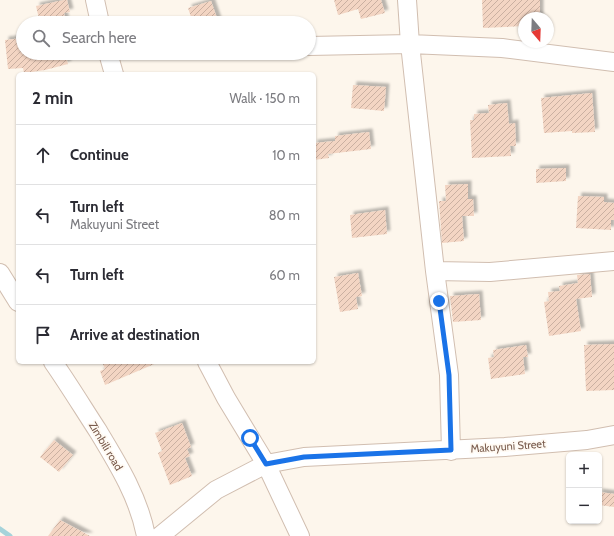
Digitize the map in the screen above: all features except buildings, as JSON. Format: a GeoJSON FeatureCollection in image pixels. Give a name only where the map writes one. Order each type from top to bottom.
{"type":"FeatureCollection","features":[{"type":"Feature","properties":{"kind":"street"},"geometry":{"type":"LineString","coordinates":[[94,0],[98,16]]}},
{"type":"Feature","properties":{"kind":"street"},"geometry":{"type":"LineString","coordinates":[[407,0],[410,44],[435,272],[449,375],[451,450]]}},
{"type":"Feature","properties":{"kind":"street"},"geometry":{"type":"LineString","coordinates":[[316,46],[410,44],[502,48],[614,62]]}},
{"type":"Feature","properties":{"kind":"street"},"geometry":{"type":"LineString","coordinates":[[110,60],[113,72]]}},
{"type":"Feature","properties":{"kind":"street"},"geometry":{"type":"LineString","coordinates":[[435,272],[490,272],[614,261]]}},
{"type":"Feature","properties":{"kind":"street"},"geometry":{"type":"LineString","coordinates":[[0,273],[16,299]]}},
{"type":"Feature","properties":{"kind":"street","name":"Zimbili road"},"geometry":{"type":"LineString","coordinates":[[54,364],[110,450],[131,490],[143,519],[146,536]]}},
{"type":"Feature","properties":{"kind":"street"},"geometry":{"type":"LineString","coordinates":[[208,364],[226,398],[266,464],[300,536]]}},
{"type":"Feature","properties":{"kind":"street","name":"Makuyuni Street"},"geometry":{"type":"LineString","coordinates":[[160,536],[216,490],[266,464],[304,457],[451,450],[572,441],[614,435]]}},
{"type":"Feature","properties":{"kind":"waterway"},"geometry":{"type":"LineString","coordinates":[[0,529],[10,536]]}},
{"type":"Feature","properties":{"kind":"route"},"geometry":{"type":"LineString","coordinates":[[250,438],[266,464],[304,457],[451,450],[449,375],[439,301]]}}]}
